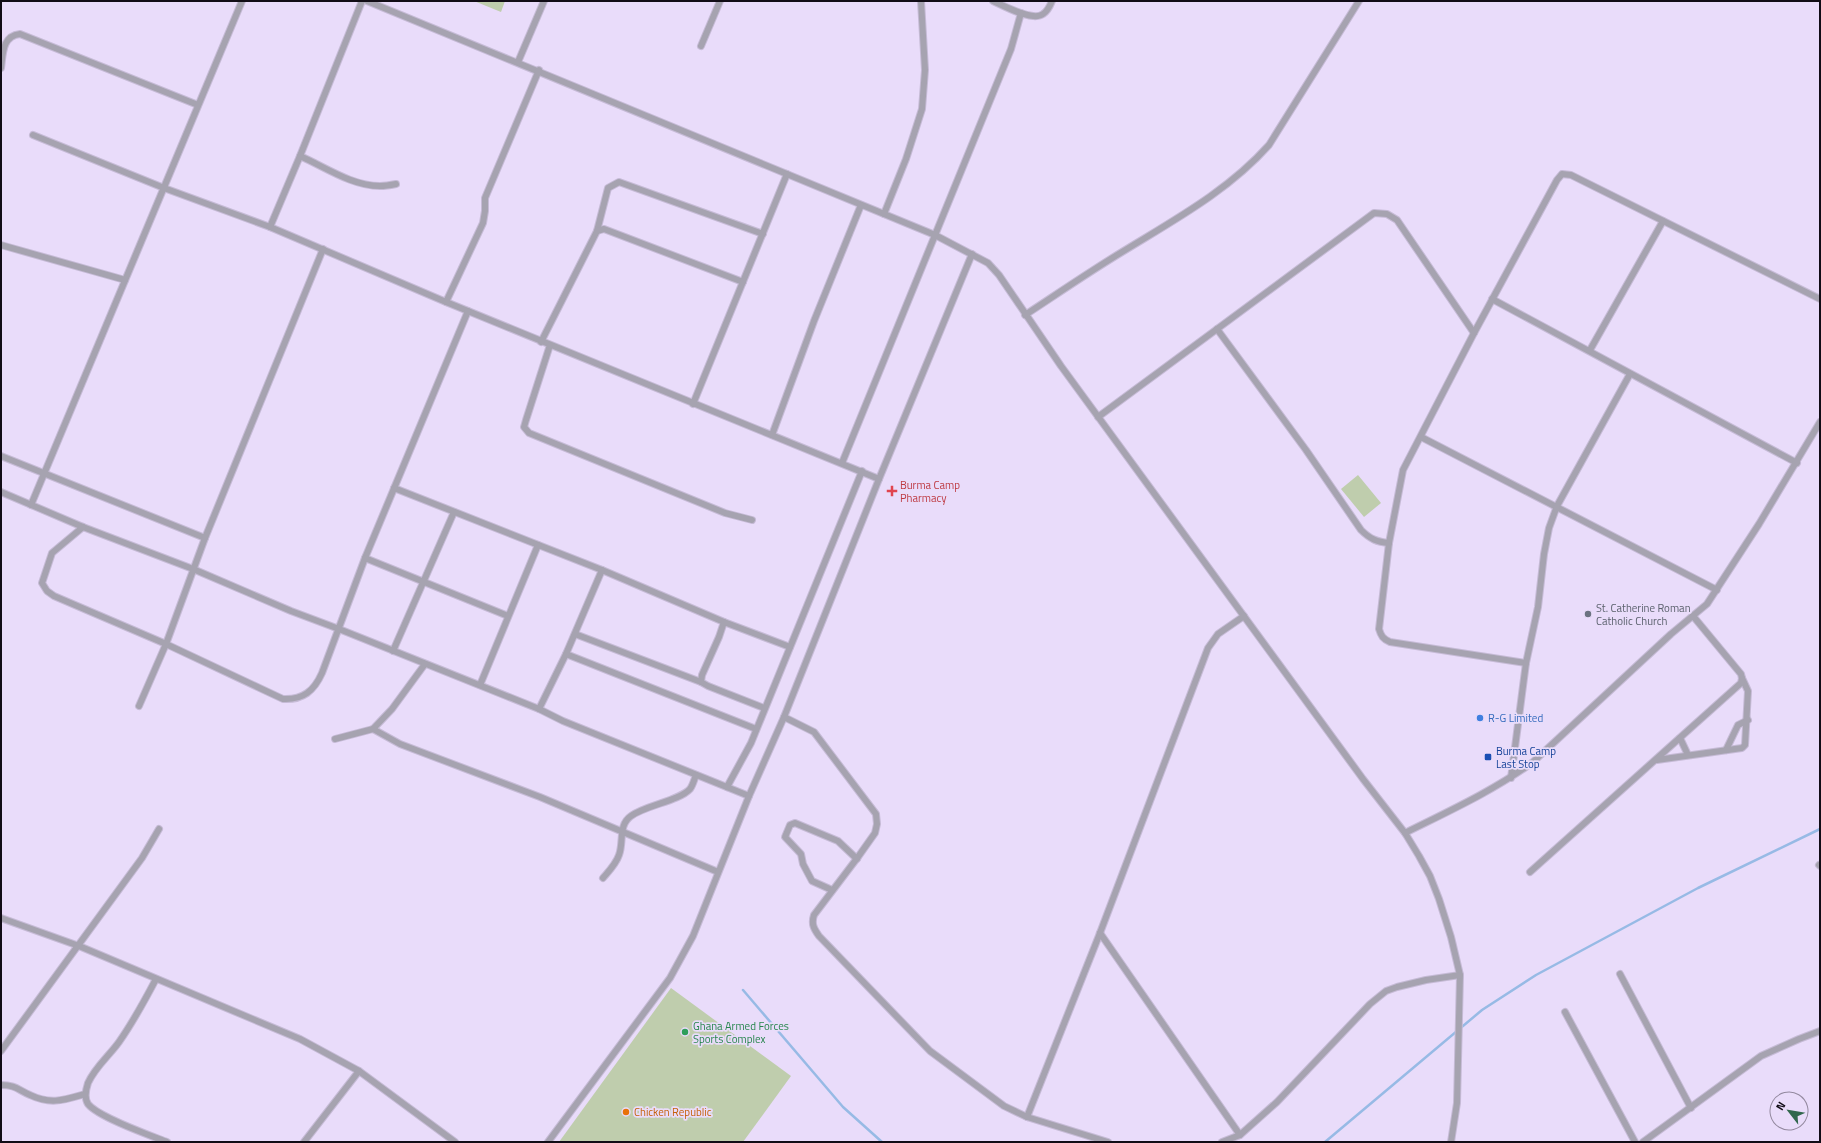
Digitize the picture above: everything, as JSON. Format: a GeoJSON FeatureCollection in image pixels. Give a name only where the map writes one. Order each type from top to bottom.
{"type":"FeatureCollection","features":[{"type":"Feature","properties":{"kind":"street"},"geometry":{"type":"LineString","coordinates":[[31,505],[242,1]]}},
{"type":"Feature","properties":{"kind":"street"},"geometry":{"type":"LineString","coordinates":[[270,227],[362,1]]}},
{"type":"Feature","properties":{"kind":"street"},"geometry":{"type":"LineString","coordinates":[[368,1],[539,70],[935,235],[988,263],[999,275],[1025,315],[1098,417],[1405,833],[1430,876],[1451,937],[1460,975],[1457,1103],[1451,1142]]}},
{"type":"Feature","properties":{"kind":"street"},"geometry":{"type":"LineString","coordinates":[[518,62],[544,1]]}},
{"type":"Feature","properties":{"kind":"street"},"geometry":{"type":"LineString","coordinates":[[701,46],[720,1]]}},
{"type":"Feature","properties":{"kind":"street"},"geometry":{"type":"LineString","coordinates":[[884,214],[906,159],[922,109],[925,70],[921,1]]}},
{"type":"Feature","properties":{"kind":"street"},"geometry":{"type":"LineString","coordinates":[[993,1],[1021,13],[1037,17],[1044,14],[1052,1]]}},
{"type":"Feature","properties":{"kind":"street"},"geometry":{"type":"LineString","coordinates":[[1025,315],[1122,252],[1170,223],[1233,181],[1251,165],[1269,145],[1359,1]]}},
{"type":"Feature","properties":{"kind":"street"},"geometry":{"type":"LineString","coordinates":[[842,463],[1011,49],[1021,13]]}},
{"type":"Feature","properties":{"kind":"street"},"geometry":{"type":"LineString","coordinates":[[1,68],[7,39],[12,35],[20,34],[198,105]]}},
{"type":"Feature","properties":{"kind":"street"},"geometry":{"type":"LineString","coordinates":[[446,302],[483,222],[485,198],[539,70]]}},
{"type":"Feature","properties":{"kind":"street"},"geometry":{"type":"LineString","coordinates":[[34,135],[164,188],[270,227],[541,342],[879,479]]}},
{"type":"Feature","properties":{"kind":"street"},"geometry":{"type":"LineString","coordinates":[[300,156],[344,177],[370,185],[381,186],[396,184]]}},
{"type":"Feature","properties":{"kind":"street"},"geometry":{"type":"LineString","coordinates":[[693,404],[787,174]]}},
{"type":"Feature","properties":{"kind":"street"},"geometry":{"type":"LineString","coordinates":[[1526,663],[1390,642],[1384,640],[1380,635],[1379,629],[1389,543],[1401,477],[1474,333],[1557,180],[1562,174],[1571,175],[1820,299]]}},
{"type":"Feature","properties":{"kind":"street"},"geometry":{"type":"LineString","coordinates":[[541,342],[597,231],[608,188],[619,182],[763,234]]}},
{"type":"Feature","properties":{"kind":"street"},"geometry":{"type":"LineString","coordinates":[[772,435],[814,321],[861,205]]}},
{"type":"Feature","properties":{"kind":"street"},"geometry":{"type":"LineString","coordinates":[[1098,417],[1374,213],[1387,214],[1398,220],[1474,333]]}},
{"type":"Feature","properties":{"kind":"street"},"geometry":{"type":"LineString","coordinates":[[1590,350],[1663,221]]}},
{"type":"Feature","properties":{"kind":"street"},"geometry":{"type":"LineString","coordinates":[[597,231],[604,229],[743,282]]}},
{"type":"Feature","properties":{"kind":"street"},"geometry":{"type":"LineString","coordinates":[[1,245],[125,280]]}},
{"type":"Feature","properties":{"kind":"street"},"geometry":{"type":"LineString","coordinates":[[138,706],[166,644],[205,538],[323,249]]}},
{"type":"Feature","properties":{"kind":"street"},"geometry":{"type":"LineString","coordinates":[[548,1142],[670,978],[693,936],[749,796],[784,717],[879,479],[972,254]]}},
{"type":"Feature","properties":{"kind":"street"},"geometry":{"type":"LineString","coordinates":[[1492,299],[1590,350],[1630,374],[1797,463]]}},
{"type":"Feature","properties":{"kind":"street"},"geometry":{"type":"LineString","coordinates":[[83,527],[52,554],[42,583],[47,591],[54,596],[166,644],[283,699],[293,700],[307,694],[317,684],[365,558],[468,311]]}},
{"type":"Feature","properties":{"kind":"street"},"geometry":{"type":"LineString","coordinates":[[1217,330],[1306,450],[1361,530],[1369,538],[1379,542],[1389,543]]}},
{"type":"Feature","properties":{"kind":"street"},"geometry":{"type":"LineString","coordinates":[[550,345],[524,427],[529,433],[718,510],[752,520]]}},
{"type":"Feature","properties":{"kind":"street"},"geometry":{"type":"LineString","coordinates":[[1511,778],[1526,663],[1538,607],[1544,554],[1550,528],[1557,506],[1630,374]]}},
{"type":"Feature","properties":{"kind":"street"},"geometry":{"type":"LineString","coordinates":[[1405,833],[1486,793],[1511,778],[1533,762],[1671,634],[1707,604],[1797,463],[1820,422]]}},
{"type":"Feature","properties":{"kind":"street"},"geometry":{"type":"LineString","coordinates":[[1421,437],[1717,590]]}},
{"type":"Feature","properties":{"kind":"street"},"geometry":{"type":"LineString","coordinates":[[1,456],[205,538]]}},
{"type":"Feature","properties":{"kind":"street"},"geometry":{"type":"LineString","coordinates":[[727,787],[751,743],[862,471]]}},
{"type":"Feature","properties":{"kind":"street"},"geometry":{"type":"LineString","coordinates":[[394,488],[602,570],[724,622],[790,647]]}},
{"type":"Feature","properties":{"kind":"street"},"geometry":{"type":"LineString","coordinates":[[1,492],[83,527],[193,569],[291,611],[539,709],[563,721],[749,796]]}},
{"type":"Feature","properties":{"kind":"street"},"geometry":{"type":"LineString","coordinates":[[393,651],[454,512]]}},
{"type":"Feature","properties":{"kind":"street"},"geometry":{"type":"LineString","coordinates":[[480,686],[538,545]]}},
{"type":"Feature","properties":{"kind":"street"},"geometry":{"type":"LineString","coordinates":[[365,558],[508,616]]}},
{"type":"Feature","properties":{"kind":"street"},"geometry":{"type":"LineString","coordinates":[[539,709],[566,654],[602,570]]}},
{"type":"Feature","properties":{"kind":"street"},"geometry":{"type":"LineString","coordinates":[[1027,1117],[1100,933],[1208,648],[1218,634],[1244,616]]}},
{"type":"Feature","properties":{"kind":"street"},"geometry":{"type":"LineString","coordinates":[[1657,760],[1742,748],[1745,745],[1748,720],[1748,691],[1741,674],[1693,616]]}},
{"type":"Feature","properties":{"kind":"street"},"geometry":{"type":"LineString","coordinates":[[702,682],[702,675],[724,622]]}},
{"type":"Feature","properties":{"kind":"street"},"geometry":{"type":"LineString","coordinates":[[575,634],[702,682],[708,686],[764,708]]}},
{"type":"Feature","properties":{"kind":"street"},"geometry":{"type":"LineString","coordinates":[[566,654],[756,729]]}},
{"type":"Feature","properties":{"kind":"street"},"geometry":{"type":"LineString","coordinates":[[335,739],[373,729],[392,709],[424,664]]}},
{"type":"Feature","properties":{"kind":"street"},"geometry":{"type":"LineString","coordinates":[[1530,872],[1737,687],[1742,678]]}},
{"type":"Feature","properties":{"kind":"street"},"geometry":{"type":"LineString","coordinates":[[784,717],[814,732],[876,814],[877,824],[875,833],[857,859],[819,907],[812,921],[819,936],[930,1051],[1004,1106],[1027,1117],[1108,1142]]}},
{"type":"Feature","properties":{"kind":"street"},"geometry":{"type":"LineString","coordinates":[[1726,750],[1738,725],[1748,720]]}},
{"type":"Feature","properties":{"kind":"street"},"geometry":{"type":"LineString","coordinates":[[373,729],[400,744],[540,797],[718,872]]}},
{"type":"Feature","properties":{"kind":"street"},"geometry":{"type":"LineString","coordinates":[[1680,738],[1688,755]]}},
{"type":"Feature","properties":{"kind":"street"},"geometry":{"type":"LineString","coordinates":[[603,878],[614,865],[619,856],[622,847],[625,822],[631,816],[689,790],[696,775]]}},
{"type":"Feature","properties":{"kind":"street"},"geometry":{"type":"LineString","coordinates":[[832,890],[818,884],[809,877],[801,854],[785,837],[790,825],[795,824],[832,838],[844,846],[857,859]]}},
{"type":"Feature","properties":{"kind":"street"},"geometry":{"type":"LineString","coordinates":[[1,1051],[142,858],[159,829]]}},
{"type":"Feature","properties":{"kind":"street"},"geometry":{"type":"LineString","coordinates":[[1,918],[79,946],[300,1038],[359,1071],[455,1142]]}},
{"type":"Feature","properties":{"kind":"street"},"geometry":{"type":"LineString","coordinates":[[1100,933],[1240,1135]]}},
{"type":"Feature","properties":{"kind":"street"},"geometry":{"type":"LineString","coordinates":[[1620,974],[1691,1108]]}},
{"type":"Feature","properties":{"kind":"street"},"geometry":{"type":"LineString","coordinates":[[1222,1142],[1240,1135],[1277,1102],[1370,1004],[1386,991],[1426,980],[1460,975]]}},
{"type":"Feature","properties":{"kind":"street"},"geometry":{"type":"LineString","coordinates":[[156,979],[119,1043],[94,1072],[85,1094],[86,1102],[96,1111],[167,1142]]}},
{"type":"Feature","properties":{"kind":"street"},"geometry":{"type":"LineString","coordinates":[[1565,1012],[1634,1142]]}},
{"type":"Feature","properties":{"kind":"street"},"geometry":{"type":"LineString","coordinates":[[1643,1142],[1761,1056],[1820,1031]]}},
{"type":"Feature","properties":{"kind":"street"},"geometry":{"type":"LineString","coordinates":[[304,1142],[359,1071]]}},
{"type":"Feature","properties":{"kind":"street"},"geometry":{"type":"LineString","coordinates":[[1,1085],[16,1086],[29,1095],[54,1102],[85,1094]]}},
{"type":"Feature","properties":{"kind":"green space"},"geometry":{"type":"Polygon","coordinates":[[[474,1],[505,1],[501,12],[474,1]]]}},
{"type":"Feature","properties":{"kind":"green space"},"geometry":{"type":"Polygon","coordinates":[[[1358,475],[1381,503],[1364,517],[1341,489],[1358,475]]]}},
{"type":"Feature","properties":{"kind":"green space","name":"Ghana Armed Forces Sports Complex"},"geometry":{"type":"Polygon","coordinates":[[[671,988],[791,1076],[743,1142],[559,1142],[671,988]]]}},
{"type":"Feature","properties":{"kind":"waterway"},"geometry":{"type":"LineString","coordinates":[[1325,1142],[1482,1010],[1536,975],[1698,888],[1820,829]]}},
{"type":"Feature","properties":{"kind":"waterway"},"geometry":{"type":"LineString","coordinates":[[743,990],[843,1107],[882,1142]]}},
{"type":"Feature","properties":{"kind":"place","name":"Burma Camp Pharmacy"},"geometry":{"type":"Point","coordinates":[892,491]}},
{"type":"Feature","properties":{"kind":"place","name":"St. Catherine Roman Catholic Church"},"geometry":{"type":"Point","coordinates":[1588,614]}},
{"type":"Feature","properties":{"kind":"place","name":"R-G Limited"},"geometry":{"type":"Point","coordinates":[1480,718]}},
{"type":"Feature","properties":{"kind":"place","name":"Burma Camp Last Stop"},"geometry":{"type":"Point","coordinates":[1488,757]}},
{"type":"Feature","properties":{"kind":"place","name":"Ghana Armed Forces Sports Complex"},"geometry":{"type":"Point","coordinates":[685,1032]}},
{"type":"Feature","properties":{"kind":"place","name":"Chicken Republic"},"geometry":{"type":"Point","coordinates":[626,1112]}}]}
